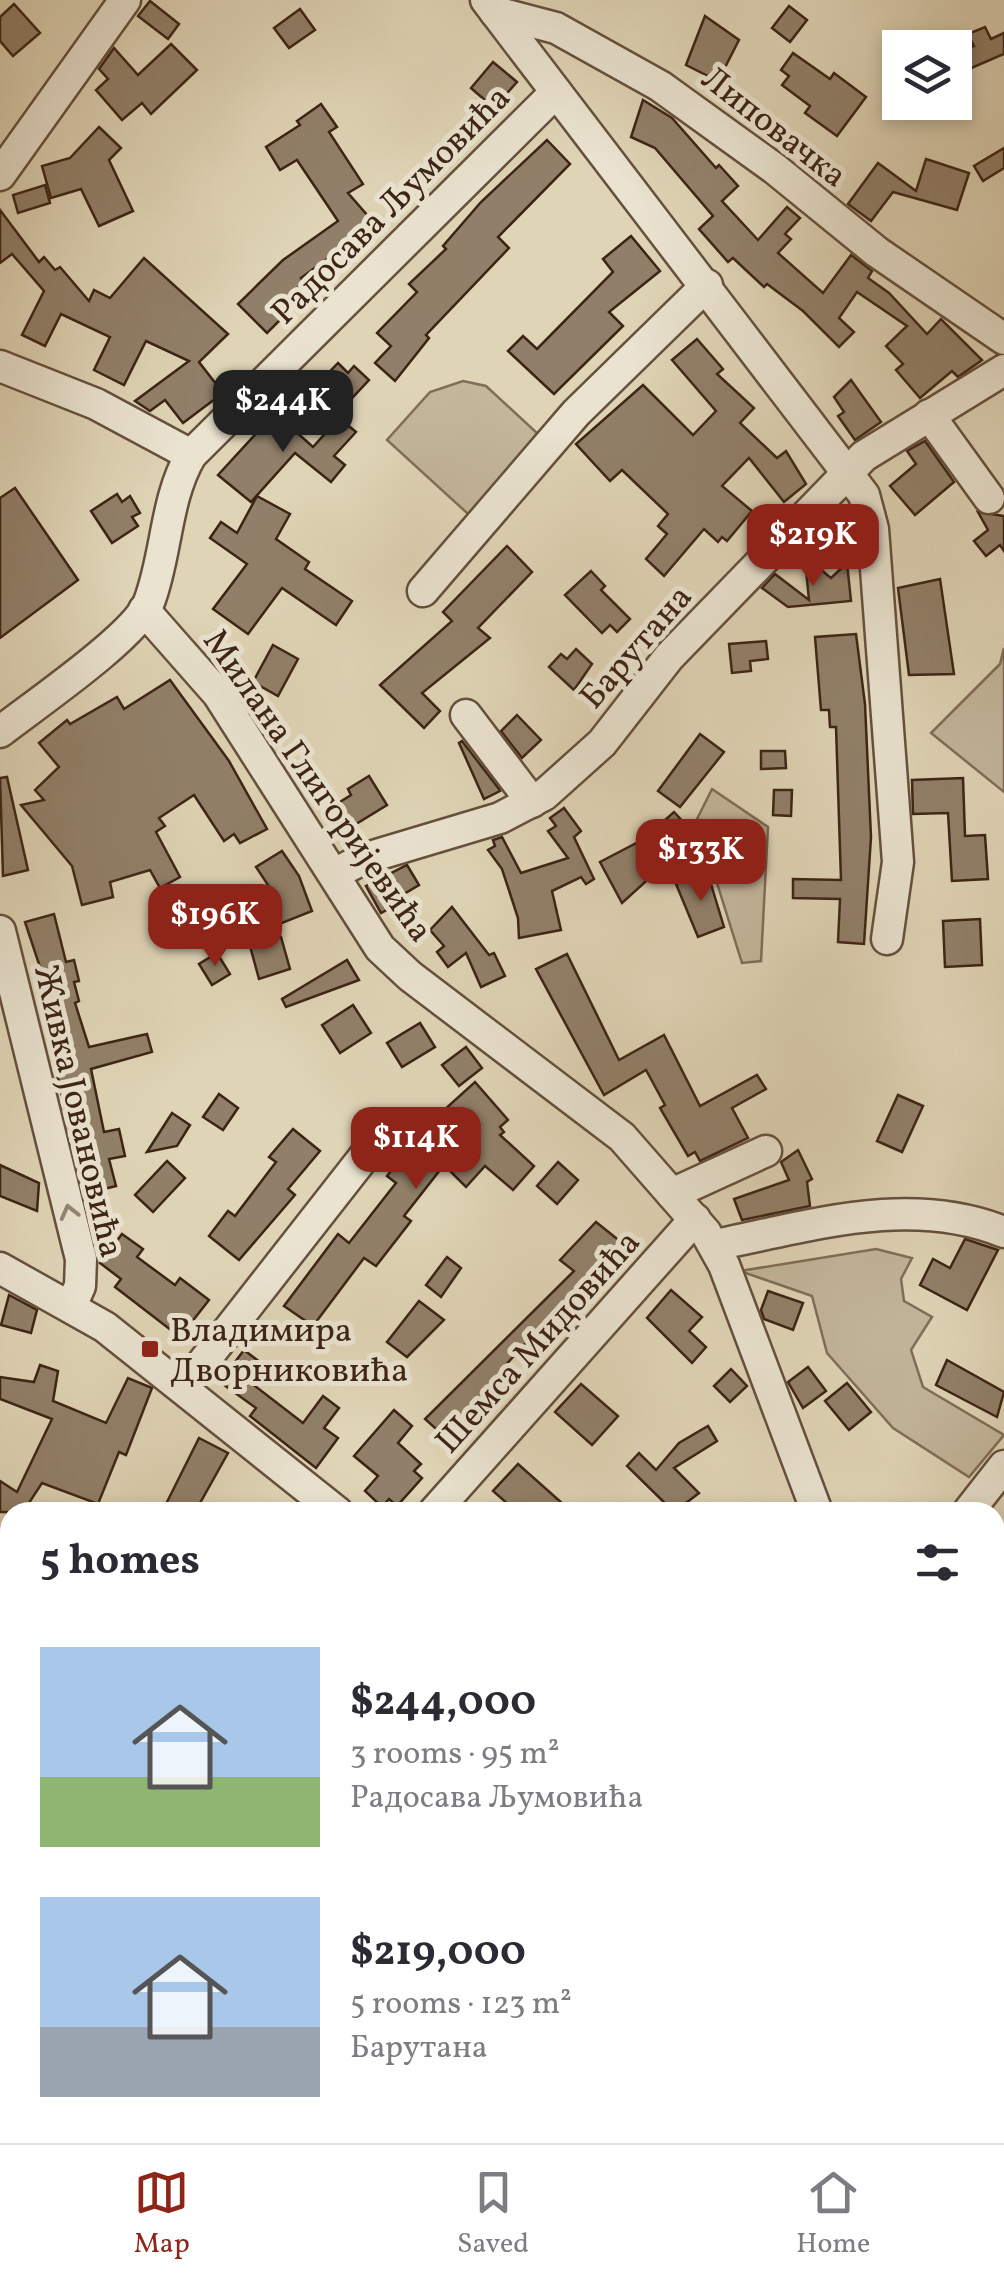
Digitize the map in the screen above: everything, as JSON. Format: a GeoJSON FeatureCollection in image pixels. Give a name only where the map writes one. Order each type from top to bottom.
{"type":"FeatureCollection","features":[{"type":"Feature","properties":{"kind":"street"},"geometry":{"type":"LineString","coordinates":[[0,175],[125,0]]}},
{"type":"Feature","properties":{"kind":"street"},"geometry":{"type":"LineString","coordinates":[[491,6],[864,494],[874,529],[896,810],[896,897],[886,940]]}},
{"type":"Feature","properties":{"kind":"street","name":"Липовачка"},"geometry":{"type":"LineString","coordinates":[[491,6],[556,28],[660,86],[876,252],[1004,339]]}},
{"type":"Feature","properties":{"kind":"street","name":"Радосава Љумовића"},"geometry":{"type":"LineString","coordinates":[[0,732],[126,632],[144,610],[181,476],[192,454],[556,92]]}},
{"type":"Feature","properties":{"kind":"street"},"geometry":{"type":"LineString","coordinates":[[423,591],[576,413],[707,285]]}},
{"type":"Feature","properties":{"kind":"street"},"geometry":{"type":"LineString","coordinates":[[0,366],[96,404],[192,454]]}},
{"type":"Feature","properties":{"kind":"street","name":"Барутана"},"geometry":{"type":"LineString","coordinates":[[334,874],[363,858],[500,818],[532,802],[575,771],[669,656],[864,456],[1004,370]]}},
{"type":"Feature","properties":{"kind":"street"},"geometry":{"type":"LineString","coordinates":[[930,415],[989,498]]}},
{"type":"Feature","properties":{"kind":"street","name":"Милана Глигоријевића"},"geometry":{"type":"LineString","coordinates":[[144,610],[218,694],[394,962],[594,1114],[639,1154],[696,1219],[715,1245],[813,1502]]}},
{"type":"Feature","properties":{"kind":"street"},"geometry":{"type":"LineString","coordinates":[[466,715],[532,802]]}},
{"type":"Feature","properties":{"kind":"street","name":"Живка Јовановића"},"geometry":{"type":"LineString","coordinates":[[0,931],[81,1259],[80,1286],[71,1306]]}},
{"type":"Feature","properties":{"kind":"street"},"geometry":{"type":"LineString","coordinates":[[182,1388],[385,1130]]}},
{"type":"Feature","properties":{"kind":"street"},"geometry":{"type":"LineString","coordinates":[[672,1194],[766,1150]]}},
{"type":"Feature","properties":{"kind":"street"},"geometry":{"type":"LineString","coordinates":[[715,1245],[862,1216],[909,1212],[1004,1232]]}},
{"type":"Feature","properties":{"kind":"street","name":"Шемса Мидовића"},"geometry":{"type":"LineString","coordinates":[[443,1502],[696,1219]]}},
{"type":"Feature","properties":{"kind":"street"},"geometry":{"type":"LineString","coordinates":[[0,1268],[71,1306],[182,1388],[324,1502]]}},
{"type":"Feature","properties":{"kind":"street"},"geometry":{"type":"LineString","coordinates":[[976,1502],[1004,1466]]}},
{"type":"Feature","properties":{"kind":"shaded area"},"geometry":{"type":"Polygon","coordinates":[[[463,381],[486,386],[551,446],[478,523],[387,440],[430,392],[463,381]]]}},
{"type":"Feature","properties":{"kind":"shaded area"},"geometry":{"type":"Polygon","coordinates":[[[1004,648],[1004,792],[931,733],[1000,664],[1004,648]]]}},
{"type":"Feature","properties":{"kind":"shaded area"},"geometry":{"type":"Polygon","coordinates":[[[712,789],[768,827],[761,961],[742,963],[697,819],[712,789]]]}},
{"type":"Feature","properties":{"kind":"shaded area"},"geometry":{"type":"Polygon","coordinates":[[[876,1249],[912,1258],[901,1279],[904,1301],[932,1317],[911,1350],[923,1387],[1004,1435],[969,1477],[893,1428],[827,1353],[812,1296],[740,1271],[876,1249]]]}},
{"type":"Feature","properties":{"kind":"building"},"geometry":{"type":"Polygon","coordinates":[[[150,1],[179,24],[168,39],[138,16],[150,1]]]}},
{"type":"Feature","properties":{"kind":"building"},"geometry":{"type":"Polygon","coordinates":[[[14,4],[40,33],[13,56],[0,41],[0,17],[14,4]]]}},
{"type":"Feature","properties":{"kind":"building"},"geometry":{"type":"Polygon","coordinates":[[[789,6],[807,20],[790,42],[772,28],[789,6]]]}},
{"type":"Feature","properties":{"kind":"building"},"geometry":{"type":"Polygon","coordinates":[[[300,9],[315,30],[289,48],[274,28],[300,9]]]}},
{"type":"Feature","properties":{"kind":"building"},"geometry":{"type":"Polygon","coordinates":[[[705,16],[739,40],[718,81],[686,65],[705,16]]]}},
{"type":"Feature","properties":{"kind":"building"},"geometry":{"type":"Polygon","coordinates":[[[985,27],[991,39],[1004,33],[1004,54],[972,68],[972,32],[985,27]]]}},
{"type":"Feature","properties":{"kind":"building"},"geometry":{"type":"Polygon","coordinates":[[[171,44],[197,70],[151,114],[142,103],[122,120],[96,90],[108,79],[99,69],[114,48],[138,75],[171,44]]]}},
{"type":"Feature","properties":{"kind":"building"},"geometry":{"type":"Polygon","coordinates":[[[793,53],[830,79],[834,73],[866,97],[837,136],[805,113],[810,106],[782,85],[789,76],[781,70],[793,53]]]}},
{"type":"Feature","properties":{"kind":"building"},"geometry":{"type":"Polygon","coordinates":[[[493,62],[517,82],[494,108],[471,88],[493,62]]]}},
{"type":"Feature","properties":{"kind":"building"},"geometry":{"type":"Polygon","coordinates":[[[643,100],[672,118],[716,168],[719,165],[738,186],[722,201],[758,240],[787,207],[800,218],[785,234],[791,239],[778,253],[823,293],[851,255],[872,271],[868,278],[889,293],[927,334],[941,319],[982,360],[958,377],[952,371],[920,398],[896,370],[903,364],[886,346],[907,326],[857,292],[839,318],[854,332],[839,347],[803,311],[767,284],[764,287],[733,258],[728,262],[699,229],[713,216],[655,148],[631,137],[643,100]]]}},
{"type":"Feature","properties":{"kind":"building"},"geometry":{"type":"Polygon","coordinates":[[[321,104],[337,127],[329,132],[363,184],[348,193],[375,224],[301,278],[304,282],[285,301],[292,308],[267,333],[238,304],[283,260],[338,221],[297,160],[280,170],[266,147],[300,125],[297,121],[321,104]]]}},
{"type":"Feature","properties":{"kind":"building"},"geometry":{"type":"Polygon","coordinates":[[[99,127],[121,148],[109,160],[133,211],[99,226],[81,189],[51,198],[42,166],[70,158],[99,127]]]}},
{"type":"Feature","properties":{"kind":"building"},"geometry":{"type":"Polygon","coordinates":[[[547,140],[570,164],[498,237],[509,248],[426,335],[429,338],[395,381],[375,363],[391,346],[377,333],[417,292],[409,284],[446,249],[443,246],[481,202],[547,140]]]}},
{"type":"Feature","properties":{"kind":"building"},"geometry":{"type":"Polygon","coordinates":[[[1004,148],[1004,168],[983,181],[974,166],[1004,148]]]}},
{"type":"Feature","properties":{"kind":"building"},"geometry":{"type":"Polygon","coordinates":[[[926,159],[969,173],[957,210],[893,192],[871,221],[848,204],[878,163],[916,191],[926,159]]]}},
{"type":"Feature","properties":{"kind":"building"},"geometry":{"type":"Polygon","coordinates":[[[45,185],[50,203],[18,213],[13,195],[45,185]]]}},
{"type":"Feature","properties":{"kind":"building"},"geometry":{"type":"Polygon","coordinates":[[[0,210],[39,262],[44,257],[55,270],[60,267],[89,301],[94,290],[110,298],[144,258],[228,334],[199,362],[223,393],[183,423],[165,400],[150,411],[135,401],[189,361],[146,341],[124,385],[94,370],[110,337],[61,314],[45,346],[22,335],[44,291],[12,254],[0,263],[0,210]]]}},
{"type":"Feature","properties":{"kind":"building"},"geometry":{"type":"Polygon","coordinates":[[[631,236],[660,271],[609,312],[623,326],[554,394],[508,351],[523,336],[537,349],[613,272],[603,259],[631,236]]]}},
{"type":"Feature","properties":{"kind":"building"},"geometry":{"type":"Polygon","coordinates":[[[697,339],[723,369],[717,374],[754,408],[740,423],[777,458],[786,451],[806,484],[784,502],[749,458],[722,486],[752,511],[727,541],[722,537],[718,542],[704,529],[664,576],[646,559],[667,534],[658,526],[668,514],[622,470],[610,481],[576,444],[643,385],[693,435],[716,411],[672,360],[697,339]]]}},
{"type":"Feature","properties":{"kind":"building"},"geometry":{"type":"Polygon","coordinates":[[[338,363],[348,373],[354,366],[369,380],[337,414],[322,400],[328,393],[318,384],[338,363]]]}},
{"type":"Feature","properties":{"kind":"building"},"geometry":{"type":"Polygon","coordinates":[[[851,380],[881,422],[855,440],[838,416],[844,412],[834,397],[851,380]]]}},
{"type":"Feature","properties":{"kind":"building"},"geometry":{"type":"Polygon","coordinates":[[[275,413],[313,447],[339,418],[356,432],[334,456],[345,465],[331,482],[295,453],[251,502],[218,475],[275,413]]]}},
{"type":"Feature","properties":{"kind":"building"},"geometry":{"type":"Polygon","coordinates":[[[925,441],[954,482],[915,515],[890,486],[916,464],[907,451],[925,441]]]}},
{"type":"Feature","properties":{"kind":"building"},"geometry":{"type":"Polygon","coordinates":[[[15,488],[78,580],[0,638],[0,498],[15,488]]]}},
{"type":"Feature","properties":{"kind":"building"},"geometry":{"type":"Polygon","coordinates":[[[117,494],[122,502],[130,496],[140,513],[132,517],[138,526],[112,543],[91,511],[117,494]]]}},
{"type":"Feature","properties":{"kind":"building"},"geometry":{"type":"Polygon","coordinates":[[[257,496],[290,514],[276,539],[309,562],[305,569],[352,601],[336,625],[282,588],[248,634],[213,609],[247,564],[210,538],[221,522],[237,533],[257,496]]]}},
{"type":"Feature","properties":{"kind":"building"},"geometry":{"type":"Polygon","coordinates":[[[978,512],[1004,516],[1004,551],[1000,545],[986,556],[974,541],[988,530],[978,512]]]}},
{"type":"Feature","properties":{"kind":"building"},"geometry":{"type":"Polygon","coordinates":[[[507,546],[532,572],[478,628],[490,638],[422,693],[440,711],[424,728],[380,685],[452,621],[443,612],[507,546]]]}},
{"type":"Feature","properties":{"kind":"building"},"geometry":{"type":"Polygon","coordinates":[[[847,563],[851,601],[788,607],[762,588],[775,574],[809,600],[806,570],[819,568],[831,578],[847,563]]]}},
{"type":"Feature","properties":{"kind":"building"},"geometry":{"type":"Polygon","coordinates":[[[591,571],[605,586],[601,590],[630,619],[617,632],[610,625],[602,633],[565,595],[591,571]]]}},
{"type":"Feature","properties":{"kind":"building"},"geometry":{"type":"Polygon","coordinates":[[[940,579],[954,674],[909,675],[898,588],[940,579]]]}},
{"type":"Feature","properties":{"kind":"building"},"geometry":{"type":"Polygon","coordinates":[[[856,634],[865,704],[871,837],[864,944],[838,942],[840,899],[793,898],[793,879],[841,880],[836,727],[830,727],[829,710],[821,710],[815,637],[856,634]]]}},
{"type":"Feature","properties":{"kind":"building"},"geometry":{"type":"Polygon","coordinates":[[[766,641],[768,659],[750,661],[751,671],[732,673],[729,644],[766,641]]]}},
{"type":"Feature","properties":{"kind":"building"},"geometry":{"type":"Polygon","coordinates":[[[273,645],[298,659],[278,696],[253,682],[273,645]]]}},
{"type":"Feature","properties":{"kind":"building"},"geometry":{"type":"Polygon","coordinates":[[[576,649],[592,664],[574,690],[549,667],[561,654],[567,659],[576,649]]]}},
{"type":"Feature","properties":{"kind":"building"},"geometry":{"type":"Polygon","coordinates":[[[170,680],[229,761],[267,829],[240,843],[234,834],[224,841],[194,795],[159,818],[165,826],[156,832],[180,877],[160,888],[150,870],[110,882],[113,897],[82,905],[72,866],[21,805],[44,800],[35,790],[59,767],[39,743],[67,720],[70,724],[117,697],[124,709],[170,680]]]}},
{"type":"Feature","properties":{"kind":"building"},"geometry":{"type":"Polygon","coordinates":[[[517,715],[541,740],[522,758],[501,731],[517,715]]]}},
{"type":"Feature","properties":{"kind":"building"},"geometry":{"type":"Polygon","coordinates":[[[700,734],[724,752],[680,807],[658,791],[700,734]]]}},
{"type":"Feature","properties":{"kind":"building"},"geometry":{"type":"Polygon","coordinates":[[[462,741],[500,791],[484,799],[459,743],[462,741]]]}},
{"type":"Feature","properties":{"kind":"building"},"geometry":{"type":"Polygon","coordinates":[[[761,751],[785,751],[786,768],[761,769],[761,751]]]}},
{"type":"Feature","properties":{"kind":"building"},"geometry":{"type":"Polygon","coordinates":[[[369,776],[387,805],[338,835],[324,812],[351,795],[348,789],[369,776]]]}},
{"type":"Feature","properties":{"kind":"building"},"geometry":{"type":"Polygon","coordinates":[[[7,777],[28,870],[3,876],[0,778],[7,777]]]}},
{"type":"Feature","properties":{"kind":"building"},"geometry":{"type":"Polygon","coordinates":[[[963,778],[965,836],[985,835],[988,879],[952,881],[948,813],[913,814],[912,780],[963,778]]]}},
{"type":"Feature","properties":{"kind":"building"},"geometry":{"type":"Polygon","coordinates":[[[774,790],[792,790],[791,816],[773,815],[774,790]]]}},
{"type":"Feature","properties":{"kind":"building"},"geometry":{"type":"Polygon","coordinates":[[[564,808],[581,831],[574,837],[594,879],[586,884],[581,877],[552,891],[561,930],[519,938],[518,918],[502,869],[488,850],[495,846],[493,840],[502,837],[521,873],[568,858],[548,831],[556,826],[550,818],[564,808]]]}},
{"type":"Feature","properties":{"kind":"building"},"geometry":{"type":"Polygon","coordinates":[[[674,812],[696,836],[622,903],[600,862],[644,839],[674,812]]]}},
{"type":"Feature","properties":{"kind":"building"},"geometry":{"type":"Polygon","coordinates":[[[282,851],[299,876],[312,911],[272,927],[258,892],[270,888],[256,867],[282,851]]]}},
{"type":"Feature","properties":{"kind":"building"},"geometry":{"type":"Polygon","coordinates":[[[407,865],[419,885],[404,894],[407,899],[381,913],[366,886],[407,865]]]}},
{"type":"Feature","properties":{"kind":"building"},"geometry":{"type":"Polygon","coordinates":[[[707,871],[724,927],[698,937],[676,884],[707,871]]]}},
{"type":"Feature","properties":{"kind":"building"},"geometry":{"type":"Polygon","coordinates":[[[197,903],[207,919],[185,934],[175,917],[197,903]]]}},
{"type":"Feature","properties":{"kind":"building"},"geometry":{"type":"Polygon","coordinates":[[[452,907],[489,955],[494,953],[505,976],[481,987],[466,953],[448,967],[437,952],[444,946],[430,930],[452,907]]]}},
{"type":"Feature","properties":{"kind":"building"},"geometry":{"type":"Polygon","coordinates":[[[54,914],[66,962],[74,960],[79,981],[74,982],[79,1001],[75,1003],[89,1047],[147,1034],[152,1052],[91,1069],[104,1132],[119,1129],[125,1156],[109,1159],[116,1186],[84,1194],[38,990],[47,988],[25,922],[54,914]]]}},
{"type":"Feature","properties":{"kind":"building"},"geometry":{"type":"Polygon","coordinates":[[[980,919],[982,965],[945,967],[943,921],[980,919]]]}},
{"type":"Feature","properties":{"kind":"building"},"geometry":{"type":"Polygon","coordinates":[[[281,937],[290,969],[259,979],[250,946],[281,937]]]}},
{"type":"Feature","properties":{"kind":"building"},"geometry":{"type":"Polygon","coordinates":[[[217,953],[230,974],[212,985],[199,964],[217,953]]]}},
{"type":"Feature","properties":{"kind":"building"},"geometry":{"type":"Polygon","coordinates":[[[567,954],[619,1060],[664,1035],[700,1106],[757,1075],[766,1089],[732,1108],[748,1138],[700,1161],[695,1152],[688,1156],[660,1108],[665,1105],[646,1070],[604,1095],[536,969],[567,954]]]}},
{"type":"Feature","properties":{"kind":"building"},"geometry":{"type":"Polygon","coordinates":[[[347,960],[359,980],[286,1007],[282,999],[347,960]]]}},
{"type":"Feature","properties":{"kind":"building"},"geometry":{"type":"Polygon","coordinates":[[[353,1005],[371,1033],[340,1053],[322,1025],[353,1005]]]}},
{"type":"Feature","properties":{"kind":"building"},"geometry":{"type":"Polygon","coordinates":[[[420,1023],[435,1047],[402,1067],[387,1043],[420,1023]]]}},
{"type":"Feature","properties":{"kind":"building"},"geometry":{"type":"Polygon","coordinates":[[[466,1047],[482,1068],[459,1086],[442,1065],[466,1047]]]}},
{"type":"Feature","properties":{"kind":"building"},"geometry":{"type":"Polygon","coordinates":[[[475,1082],[508,1120],[500,1127],[504,1132],[500,1135],[534,1166],[513,1190],[485,1166],[466,1187],[444,1165],[404,1216],[411,1221],[376,1266],[364,1258],[313,1326],[284,1306],[338,1234],[349,1243],[396,1183],[387,1176],[422,1130],[475,1082]]]}},
{"type":"Feature","properties":{"kind":"building"},"geometry":{"type":"Polygon","coordinates":[[[219,1094],[238,1108],[223,1130],[203,1117],[219,1094]]]}},
{"type":"Feature","properties":{"kind":"building"},"geometry":{"type":"Polygon","coordinates":[[[898,1095],[923,1106],[902,1152],[877,1141],[898,1095]]]}},
{"type":"Feature","properties":{"kind":"building"},"geometry":{"type":"Polygon","coordinates":[[[172,1113],[190,1125],[177,1146],[147,1152],[172,1113]]]}},
{"type":"Feature","properties":{"kind":"building"},"geometry":{"type":"Polygon","coordinates":[[[293,1129],[320,1151],[288,1189],[295,1195],[239,1260],[209,1236],[228,1211],[235,1216],[276,1162],[269,1157],[293,1129]]]}},
{"type":"Feature","properties":{"kind":"building"},"geometry":{"type":"Polygon","coordinates":[[[798,1150],[812,1179],[807,1182],[810,1206],[742,1220],[734,1199],[789,1180],[781,1162],[798,1150]]]}},
{"type":"Feature","properties":{"kind":"building"},"geometry":{"type":"Polygon","coordinates":[[[167,1161],[185,1178],[153,1212],[135,1195],[167,1161]]]}},
{"type":"Feature","properties":{"kind":"building"},"geometry":{"type":"Polygon","coordinates":[[[558,1162],[578,1180],[557,1204],[537,1186],[558,1162]]]}},
{"type":"Feature","properties":{"kind":"building"},"geometry":{"type":"Polygon","coordinates":[[[0,1165],[39,1183],[37,1211],[0,1196],[0,1165]]]}},
{"type":"Feature","properties":{"kind":"building"},"geometry":{"type":"Polygon","coordinates":[[[596,1222],[621,1242],[591,1284],[565,1305],[572,1312],[560,1323],[552,1315],[500,1371],[511,1382],[453,1444],[425,1419],[574,1271],[560,1260],[596,1222]]]}},
{"type":"Feature","properties":{"kind":"building"},"geometry":{"type":"Polygon","coordinates":[[[122,1234],[143,1249],[137,1257],[175,1285],[180,1278],[209,1300],[180,1337],[115,1287],[121,1279],[100,1263],[122,1234]]]}},
{"type":"Feature","properties":{"kind":"building"},"geometry":{"type":"Polygon","coordinates":[[[965,1239],[998,1250],[967,1310],[920,1285],[933,1259],[950,1268],[965,1239]]]}},
{"type":"Feature","properties":{"kind":"building"},"geometry":{"type":"Polygon","coordinates":[[[447,1257],[461,1268],[441,1297],[426,1285],[447,1257]]]}},
{"type":"Feature","properties":{"kind":"building"},"geometry":{"type":"Polygon","coordinates":[[[671,1290],[702,1317],[689,1331],[706,1347],[692,1363],[647,1318],[671,1290]]]}},
{"type":"Feature","properties":{"kind":"building"},"geometry":{"type":"Polygon","coordinates":[[[768,1291],[803,1303],[793,1330],[764,1319],[761,1310],[768,1291]]]}},
{"type":"Feature","properties":{"kind":"building"},"geometry":{"type":"Polygon","coordinates":[[[9,1295],[37,1310],[31,1333],[1,1325],[9,1295]]]}},
{"type":"Feature","properties":{"kind":"building"},"geometry":{"type":"Polygon","coordinates":[[[419,1301],[444,1320],[407,1357],[387,1342],[419,1301]]]}},
{"type":"Feature","properties":{"kind":"building"},"geometry":{"type":"Polygon","coordinates":[[[244,1350],[269,1369],[255,1386],[303,1423],[323,1396],[339,1408],[324,1428],[338,1438],[316,1468],[250,1416],[256,1408],[220,1382],[244,1350]]]}},
{"type":"Feature","properties":{"kind":"building"},"geometry":{"type":"Polygon","coordinates":[[[947,1360],[1004,1392],[997,1417],[936,1385],[947,1360]]]}},
{"type":"Feature","properties":{"kind":"building"},"geometry":{"type":"Polygon","coordinates":[[[40,1365],[58,1371],[53,1401],[106,1423],[128,1378],[152,1388],[126,1455],[119,1452],[99,1502],[42,1483],[30,1502],[0,1502],[0,1481],[17,1492],[52,1419],[0,1399],[0,1377],[34,1382],[40,1365]]]}},
{"type":"Feature","properties":{"kind":"building"},"geometry":{"type":"Polygon","coordinates":[[[808,1367],[826,1391],[803,1408],[788,1382],[808,1367]]]}},
{"type":"Feature","properties":{"kind":"building"},"geometry":{"type":"Polygon","coordinates":[[[731,1369],[747,1386],[730,1402],[714,1386],[731,1369]]]}},
{"type":"Feature","properties":{"kind":"building"},"geometry":{"type":"Polygon","coordinates":[[[847,1383],[871,1412],[849,1430],[825,1401],[847,1383]]]}},
{"type":"Feature","properties":{"kind":"building"},"geometry":{"type":"Polygon","coordinates":[[[581,1384],[618,1416],[592,1445],[555,1412],[581,1384]]]}},
{"type":"Feature","properties":{"kind":"building"},"geometry":{"type":"Polygon","coordinates":[[[394,1410],[412,1426],[398,1443],[421,1464],[414,1471],[422,1478],[401,1502],[377,1502],[365,1491],[378,1476],[354,1456],[394,1410]]]}},
{"type":"Feature","properties":{"kind":"building"},"geometry":{"type":"Polygon","coordinates":[[[708,1426],[717,1441],[674,1468],[699,1493],[687,1502],[664,1502],[627,1466],[639,1453],[656,1470],[679,1443],[708,1426]]]}},
{"type":"Feature","properties":{"kind":"building"},"geometry":{"type":"Polygon","coordinates":[[[199,1438],[228,1453],[201,1502],[167,1502],[199,1438]]]}},
{"type":"Feature","properties":{"kind":"building"},"geometry":{"type":"Polygon","coordinates":[[[518,1464],[561,1502],[506,1502],[493,1491],[518,1464]]]}},
{"type":"Feature","properties":{"kind":"place","name":"Владимира Дворниковића"},"geometry":{"type":"Point","coordinates":[150,1349]}}]}
